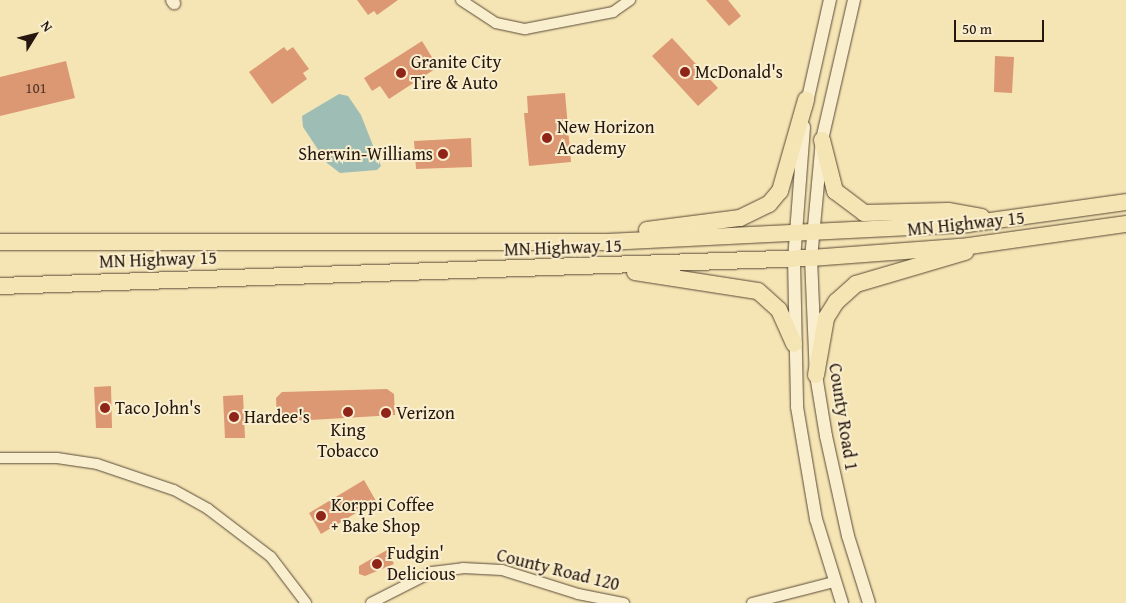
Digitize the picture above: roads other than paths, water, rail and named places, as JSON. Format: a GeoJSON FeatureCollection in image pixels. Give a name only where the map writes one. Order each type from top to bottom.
{"type":"FeatureCollection","features":[{"type":"Feature","properties":{"kind":"highway"},"geometry":{"type":"LineString","coordinates":[[559,242],[740,218],[757,212],[780,191],[806,100]]}},
{"type":"Feature","properties":{"kind":"highway"},"geometry":{"type":"LineString","coordinates":[[822,140],[835,191],[864,213],[948,211],[995,220]]}},
{"type":"Feature","properties":{"kind":"highway","name":"MN Highway 15"},"geometry":{"type":"LineString","coordinates":[[0,242],[559,242],[795,231],[814,232],[995,220],[1126,202]]}},
{"type":"Feature","properties":{"kind":"highway","name":"MN Highway 15"},"geometry":{"type":"LineString","coordinates":[[0,286],[794,259],[997,242],[1126,224]]}},
{"type":"Feature","properties":{"kind":"highway"},"geometry":{"type":"LineString","coordinates":[[816,375],[826,318],[836,302],[856,284],[997,242]]}},
{"type":"Feature","properties":{"kind":"highway"},"geometry":{"type":"LineString","coordinates":[[600,267],[758,291],[779,310],[794,344]]}},
{"type":"Feature","properties":{"kind":"street"},"geometry":{"type":"LineString","coordinates":[[461,0],[496,23],[525,29],[613,12],[630,0]]}},
{"type":"Feature","properties":{"kind":"street"},"geometry":{"type":"LineString","coordinates":[[830,0],[806,100],[795,231],[794,344],[805,461],[816,519],[842,603]]}},
{"type":"Feature","properties":{"kind":"street","name":"County Road 1"},"geometry":{"type":"LineString","coordinates":[[854,0],[822,140],[811,258],[816,375],[848,536],[869,603]]}},
{"type":"Feature","properties":{"kind":"street"},"geometry":{"type":"LineString","coordinates":[[0,458],[58,458],[97,464],[174,490],[208,509],[271,557],[306,603]]}},
{"type":"Feature","properties":{"kind":"street","name":"County Road 120"},"geometry":{"type":"LineString","coordinates":[[371,603],[432,572],[464,568],[502,570],[578,594],[624,603]]}},
{"type":"Feature","properties":{"kind":"street"},"geometry":{"type":"LineString","coordinates":[[752,603],[834,582]]}},
{"type":"Feature","properties":{"kind":"water"},"geometry":{"type":"Polygon","coordinates":[[[339,94],[348,96],[361,115],[381,166],[377,170],[340,173],[327,163],[303,127],[302,116],[339,94]]]}},
{"type":"Feature","properties":{"kind":"place","name":"McDonald's"},"geometry":{"type":"Point","coordinates":[685,72]}},
{"type":"Feature","properties":{"kind":"place","name":"Granite City Tire & Auto"},"geometry":{"type":"Point","coordinates":[401,73]}},
{"type":"Feature","properties":{"kind":"place","name":"New Horizon Academy"},"geometry":{"type":"Point","coordinates":[547,138]}},
{"type":"Feature","properties":{"kind":"place","name":"Sherwin-Williams"},"geometry":{"type":"Point","coordinates":[443,154]}},
{"type":"Feature","properties":{"kind":"place","name":"Taco John's"},"geometry":{"type":"Point","coordinates":[105,408]}},
{"type":"Feature","properties":{"kind":"place","name":"King Tobacco"},"geometry":{"type":"Point","coordinates":[348,412]}},
{"type":"Feature","properties":{"kind":"place","name":"Verizon"},"geometry":{"type":"Point","coordinates":[386,413]}},
{"type":"Feature","properties":{"kind":"place","name":"Hardee's"},"geometry":{"type":"Point","coordinates":[234,417]}},
{"type":"Feature","properties":{"kind":"place","name":"Korppi Coffee + Bake Shop"},"geometry":{"type":"Point","coordinates":[321,516]}},
{"type":"Feature","properties":{"kind":"place","name":"Fudgin' Delicious"},"geometry":{"type":"Point","coordinates":[377,564]}}]}
